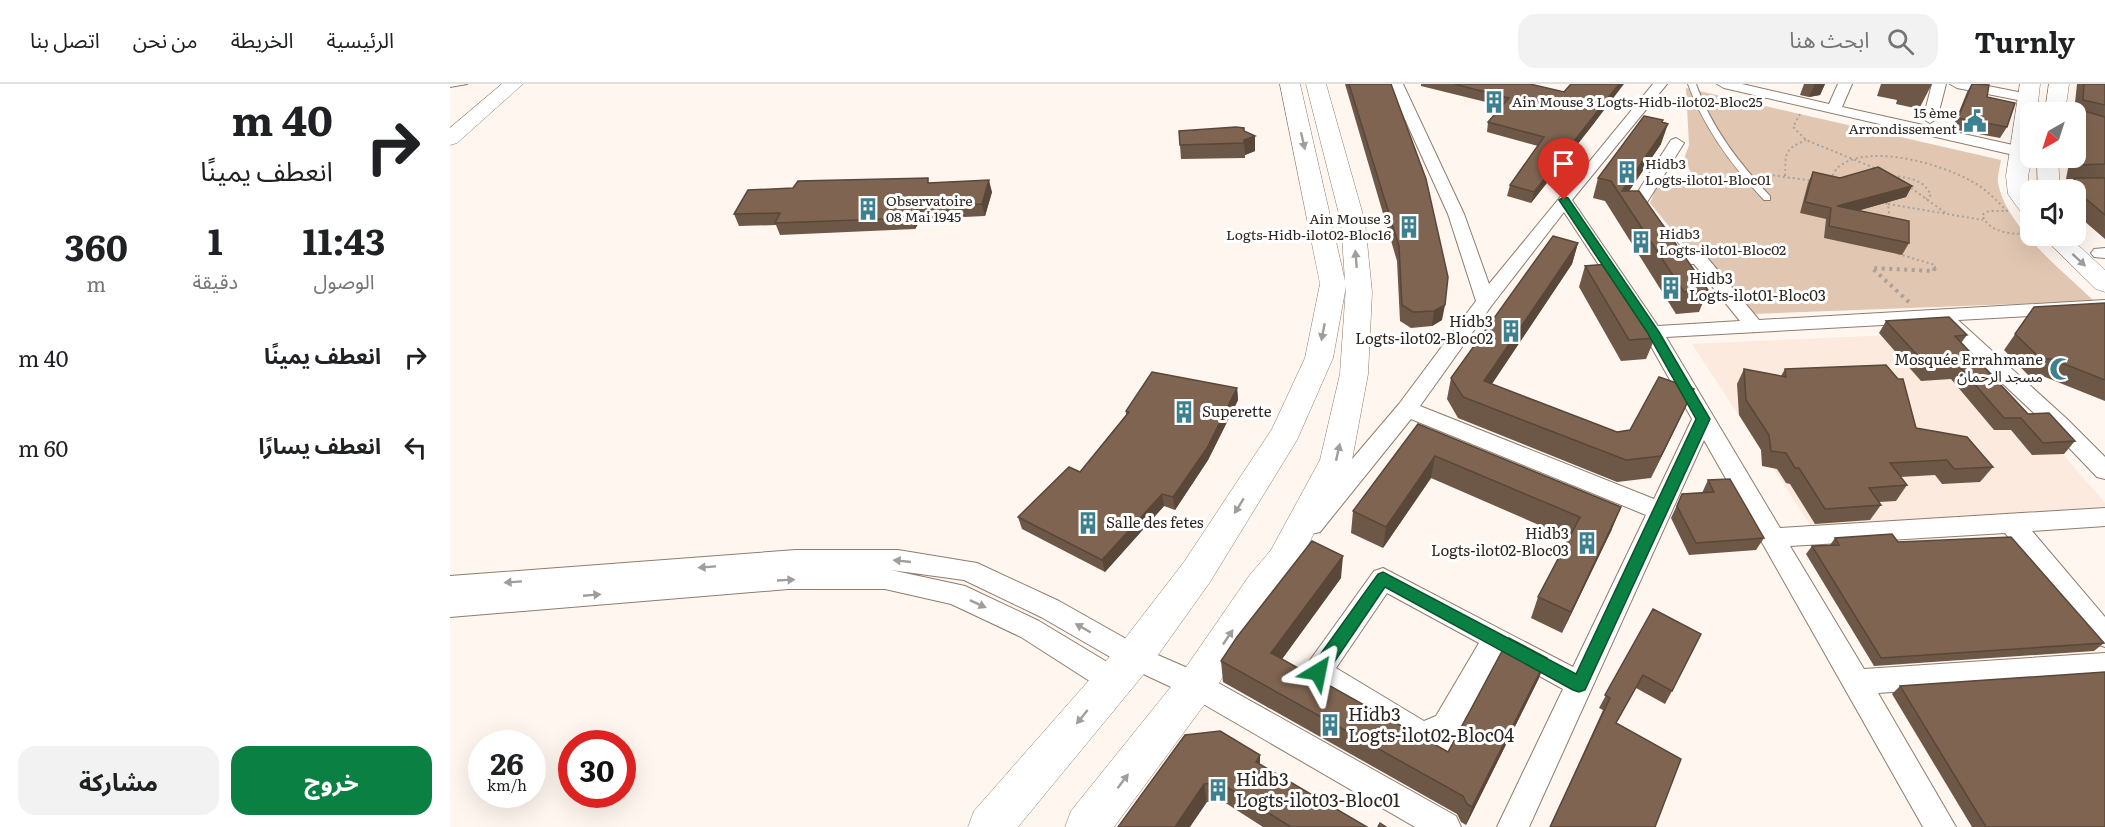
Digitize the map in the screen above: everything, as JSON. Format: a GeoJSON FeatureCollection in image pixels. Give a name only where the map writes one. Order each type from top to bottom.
{"type":"FeatureCollection","features":[{"type":"Feature","properties":{"kind":"street"},"geometry":{"type":"LineString","coordinates":[[450,119],[492,84]]}},
{"type":"Feature","properties":{"kind":"street"},"geometry":{"type":"LineString","coordinates":[[450,139],[513,84]]}},
{"type":"Feature","properties":{"kind":"street"},"geometry":{"type":"LineString","coordinates":[[990,827],[1123,668],[1197,573],[1286,432],[1319,358],[1332,284],[1290,84]]}},
{"type":"Feature","properties":{"kind":"street"},"geometry":{"type":"LineString","coordinates":[[1283,560],[1336,460],[1354,374],[1359,292],[1353,222],[1316,84]]}},
{"type":"Feature","properties":{"kind":"street"},"geometry":{"type":"LineString","coordinates":[[1396,84],[1456,214],[1485,300]]}},
{"type":"Feature","properties":{"kind":"street"},"geometry":{"type":"LineString","coordinates":[[1087,827],[1196,685],[1262,586],[1407,409],[1485,300],[1660,84]]}},
{"type":"Feature","properties":{"kind":"street"},"geometry":{"type":"LineString","coordinates":[[1724,84],[1778,90],[1806,103],[2020,151]]}},
{"type":"Feature","properties":{"kind":"street"},"geometry":{"type":"LineString","coordinates":[[1834,109],[1845,84]]}},
{"type":"Feature","properties":{"kind":"street"},"geometry":{"type":"LineString","coordinates":[[1930,119],[1938,84]]}},
{"type":"Feature","properties":{"kind":"street"},"geometry":{"type":"LineString","coordinates":[[1959,85],[1980,84]]}},
{"type":"Feature","properties":{"kind":"street"},"geometry":{"type":"LineString","coordinates":[[2056,102],[2059,84]]}},
{"type":"Feature","properties":{"kind":"street"},"geometry":{"type":"LineString","coordinates":[[1959,85],[2032,101]]}},
{"type":"Feature","properties":{"kind":"street"},"geometry":{"type":"LineString","coordinates":[[1676,143],[1638,204],[1681,259],[1699,259],[1754,326]]}},
{"type":"Feature","properties":{"kind":"street"},"geometry":{"type":"LineString","coordinates":[[2020,168],[2017,176],[2020,195]]}},
{"type":"Feature","properties":{"kind":"street"},"geometry":{"type":"LineString","coordinates":[[2086,186],[2105,185]]}},
{"type":"Feature","properties":{"kind":"street"},"geometry":{"type":"LineString","coordinates":[[1564,200],[1653,332],[1940,827]]}},
{"type":"Feature","properties":{"kind":"street"},"geometry":{"type":"LineString","coordinates":[[2086,239],[2103,255]]}},
{"type":"Feature","properties":{"kind":"street"},"geometry":{"type":"LineString","coordinates":[[2056,246],[2105,284]]}},
{"type":"Feature","properties":{"kind":"street"},"geometry":{"type":"LineString","coordinates":[[1653,332],[2105,306]]}},
{"type":"Feature","properties":{"kind":"street"},"geometry":{"type":"LineString","coordinates":[[1933,316],[2059,424],[2105,471]]}},
{"type":"Feature","properties":{"kind":"street"},"geometry":{"type":"LineString","coordinates":[[1407,409],[1660,511]]}},
{"type":"Feature","properties":{"kind":"street"},"geometry":{"type":"LineString","coordinates":[[1513,827],[1703,419]]}},
{"type":"Feature","properties":{"kind":"street"},"geometry":{"type":"LineString","coordinates":[[1772,538],[2105,517]]}},
{"type":"Feature","properties":{"kind":"street"},"geometry":{"type":"LineString","coordinates":[[2011,523],[2105,636]]}},
{"type":"Feature","properties":{"kind":"street"},"geometry":{"type":"LineString","coordinates":[[450,587],[796,560],[898,560],[968,570],[1050,609],[1123,668]]}},
{"type":"Feature","properties":{"kind":"street"},"geometry":{"type":"LineString","coordinates":[[1496,639],[1446,726],[1422,735],[1318,672],[1383,578],[1496,639],[1579,684]]}},
{"type":"Feature","properties":{"kind":"street"},"geometry":{"type":"LineString","coordinates":[[450,606],[788,579],[885,579],[956,594],[1030,629],[1123,668],[1196,685],[1445,827]]}},
{"type":"Feature","properties":{"kind":"street"},"geometry":{"type":"LineString","coordinates":[[1855,682],[2105,664]]}},
{"type":"Feature","properties":{"kind":"lane"},"geometry":{"type":"LineString","coordinates":[[450,85],[463,84]]}},
{"type":"Feature","properties":{"kind":"lane"},"geometry":{"type":"LineString","coordinates":[[1692,84],[1695,94],[1717,133],[1753,183],[1767,198]]}},
{"type":"Feature","properties":{"kind":"path"},"geometry":{"type":"LineString","coordinates":[[1806,103],[1793,127],[1806,140],[1882,171]]}},
{"type":"Feature","properties":{"kind":"path"},"geometry":{"type":"LineString","coordinates":[[1785,176],[1786,152],[1790,147],[1806,140]]}},
{"type":"Feature","properties":{"kind":"path"},"geometry":{"type":"LineString","coordinates":[[1830,183],[1832,173],[1850,158],[1881,156],[1907,159],[1939,167],[1971,181],[1992,196],[2007,211],[1989,211],[1982,215],[1983,220]]}},
{"type":"Feature","properties":{"kind":"path"},"geometry":{"type":"LineString","coordinates":[[1753,183],[1765,172],[1818,181]]}},
{"type":"Feature","properties":{"kind":"path"},"geometry":{"type":"LineString","coordinates":[[1926,199],[1931,195],[1926,185],[1911,178],[1893,176],[1947,214]]}},
{"type":"Feature","properties":{"kind":"path"},"geometry":{"type":"LineString","coordinates":[[1879,201],[1983,220],[2000,231],[2020,233]]}},
{"type":"Feature","properties":{"kind":"path"},"geometry":{"type":"LineString","coordinates":[[1888,204],[1890,224]]}},
{"type":"Feature","properties":{"kind":"path"},"geometry":{"type":"LineString","coordinates":[[1893,243],[1895,253],[1935,265],[1934,271],[1872,268],[1933,316]]}},
{"type":"Feature","properties":{"kind":"shaded area"},"geometry":{"type":"Polygon","coordinates":[[[1686,88],[2001,160],[1998,183],[2003,199],[2020,227],[2020,246],[2036,246],[2094,301],[1753,314],[1703,252],[1689,251],[1650,203],[1658,183],[1695,181],[1684,159],[1689,145],[1686,88]]]}},
{"type":"Feature","properties":{"kind":"shaded area"},"geometry":{"type":"Polygon","coordinates":[[[1936,333],[1950,355],[2026,437],[2049,438],[2105,503],[2105,509],[1811,526],[1692,344],[1936,333]]]}},
{"type":"Feature","properties":{"kind":"building","name":"Ain Mouse 3 Logts-Hidb-ilot02-Bloc16"},"geometry":{"type":"Polygon","coordinates":[[[1349,84],[1391,84],[1426,179],[1448,277],[1445,305],[1434,311],[1413,312],[1402,305],[1399,246],[1349,84]]]}},
{"type":"Feature","properties":{"kind":"building"},"geometry":{"type":"Polygon","coordinates":[[[1454,84],[1530,84],[1564,92],[1571,84],[1619,84],[1534,192],[1510,185],[1544,137],[1488,122],[1509,98],[1454,84]]]}},
{"type":"Feature","properties":{"kind":"building"},"geometry":{"type":"Polygon","coordinates":[[[1972,84],[1989,85],[1987,97],[2015,103],[2007,127],[1958,118],[1972,84]]]}},
{"type":"Feature","properties":{"kind":"building"},"geometry":{"type":"Polygon","coordinates":[[[2084,84],[2105,84],[2105,105],[2083,100],[2084,84]]]}},
{"type":"Feature","properties":{"kind":"building"},"geometry":{"type":"Polygon","coordinates":[[[2086,112],[2105,117],[2105,164],[2086,165],[2086,112]]]}},
{"type":"Feature","properties":{"kind":"building"},"geometry":{"type":"Polygon","coordinates":[[[1644,116],[1663,120],[1662,122],[1668,124],[1622,191],[1639,191],[1708,290],[1684,292],[1611,181],[1598,178],[1644,116]]]}},
{"type":"Feature","properties":{"kind":"building"},"geometry":{"type":"Polygon","coordinates":[[[1244,128],[1244,131],[1255,136],[1244,140],[1244,143],[1180,145],[1179,131],[1244,128]]]}},
{"type":"Feature","properties":{"kind":"building"},"geometry":{"type":"Polygon","coordinates":[[[1878,167],[1912,186],[1837,206],[1909,221],[1909,243],[1829,226],[1831,208],[1805,202],[1813,172],[1840,178],[1878,167]]]}},
{"type":"Feature","properties":{"kind":"building","name":"Observatoire 08 Mai 1945"},"geometry":{"type":"Polygon","coordinates":[[[928,178],[928,183],[989,180],[982,204],[917,208],[912,218],[775,223],[780,213],[734,214],[748,190],[793,188],[798,181],[928,178]]]}},
{"type":"Feature","properties":{"kind":"building"},"geometry":{"type":"Polygon","coordinates":[[[2074,178],[2105,178],[2105,215],[2086,199],[2086,180],[2075,180],[2074,178]]]}},
{"type":"Feature","properties":{"kind":"building"},"geometry":{"type":"Polygon","coordinates":[[[1553,236],[1578,243],[1484,381],[1617,432],[1630,430],[1659,377],[1694,389],[1661,456],[1626,460],[1463,397],[1451,378],[1553,236]]]}},
{"type":"Feature","properties":{"kind":"building"},"geometry":{"type":"Polygon","coordinates":[[[1608,264],[1655,338],[1629,340],[1585,266],[1608,264]]]}},
{"type":"Feature","properties":{"kind":"building"},"geometry":{"type":"Polygon","coordinates":[[[2105,303],[2105,380],[2052,359],[2041,359],[2015,334],[2034,307],[2105,303]]]}},
{"type":"Feature","properties":{"kind":"building"},"geometry":{"type":"Polygon","coordinates":[[[1949,317],[1967,335],[1955,336],[2028,414],[2049,413],[2075,441],[2043,443],[2021,418],[2004,418],[1959,366],[1929,368],[1886,321],[1949,317]]]}},
{"type":"Feature","properties":{"kind":"building"},"geometry":{"type":"Polygon","coordinates":[[[1886,365],[1898,379],[1903,379],[1916,428],[1967,437],[1993,467],[1954,469],[1947,460],[1890,463],[1907,485],[1869,488],[1881,505],[1825,509],[1799,468],[1795,468],[1786,453],[1771,451],[1769,435],[1746,400],[1744,369],[1786,377],[1785,369],[1886,365]]]}},
{"type":"Feature","properties":{"kind":"building"},"geometry":{"type":"Polygon","coordinates":[[[1152,372],[1237,388],[1207,448],[1173,497],[1162,494],[1102,560],[1018,517],[1069,467],[1080,472],[1129,412],[1126,411],[1152,372]]]}},
{"type":"Feature","properties":{"kind":"building"},"geometry":{"type":"Polygon","coordinates":[[[1418,424],[1621,507],[1571,612],[1538,597],[1580,517],[1435,456],[1386,527],[1353,511],[1418,424]]]}},
{"type":"Feature","properties":{"kind":"building"},"geometry":{"type":"Polygon","coordinates":[[[1730,479],[1764,538],[1696,543],[1677,506],[1682,494],[1714,492],[1708,480],[1730,479]]]}},
{"type":"Feature","properties":{"kind":"building"},"geometry":{"type":"Polygon","coordinates":[[[1892,534],[1898,542],[2011,537],[2104,643],[1881,658],[1812,546],[1839,545],[1835,538],[1892,534]]]}},
{"type":"Feature","properties":{"kind":"building","name":"Hidb3 Logts-ilot02-Bloc04"},"geometry":{"type":"Polygon","coordinates":[[[1312,541],[1343,556],[1271,653],[1448,752],[1509,638],[1547,658],[1472,807],[1467,804],[1463,796],[1221,661],[1312,541]]]}},
{"type":"Feature","properties":{"kind":"building"},"geometry":{"type":"Polygon","coordinates":[[[1653,609],[1701,634],[1672,691],[1643,675],[1616,723],[1681,759],[1655,827],[1550,827],[1610,698],[1605,695],[1653,609]]]}},
{"type":"Feature","properties":{"kind":"building"},"geometry":{"type":"Polygon","coordinates":[[[2105,672],[2105,827],[1986,827],[1900,686],[2105,672]]]}},
{"type":"Feature","properties":{"kind":"building"},"geometry":{"type":"Polygon","coordinates":[[[1220,731],[1260,755],[1256,762],[1367,827],[1291,827],[1219,782],[1204,784],[1175,827],[1118,827],[1185,735],[1220,731]]]}},
{"type":"Feature","properties":{"kind":"place","name":"Ain Mouse 3 Logts-Hidb-ilot02-Bloc25"},"geometry":{"type":"Point","coordinates":[1494,102]}},
{"type":"Feature","properties":{"kind":"place","name":"15 ème Arrondissement"},"geometry":{"type":"Point","coordinates":[1975,121]}},
{"type":"Feature","properties":{"kind":"place","name":"Hidb3 Logts-ilot01-Bloc01"},"geometry":{"type":"Point","coordinates":[1627,172]}},
{"type":"Feature","properties":{"kind":"place","name":"Observatoire 08 Mai 1945"},"geometry":{"type":"Point","coordinates":[868,209]}},
{"type":"Feature","properties":{"kind":"place","name":"Ain Mouse 3 Logts-Hidb-ilot02-Bloc16"},"geometry":{"type":"Point","coordinates":[1409,227]}},
{"type":"Feature","properties":{"kind":"place","name":"Hidb3 Logts-ilot01-Bloc02"},"geometry":{"type":"Point","coordinates":[1641,242]}},
{"type":"Feature","properties":{"kind":"place","name":"Hidb3 Logts-ilot01-Bloc03"},"geometry":{"type":"Point","coordinates":[1671,288]}},
{"type":"Feature","properties":{"kind":"place","name":"Hidb3 Logts-ilot02-Bloc02"},"geometry":{"type":"Point","coordinates":[1511,331]}},
{"type":"Feature","properties":{"kind":"place","name":"Mosquée Errahmane مسجد الرحمان"},"geometry":{"type":"Point","coordinates":[2061,369]}},
{"type":"Feature","properties":{"kind":"place","name":"Superette"},"geometry":{"type":"Point","coordinates":[1184,412]}},
{"type":"Feature","properties":{"kind":"place","name":"Salle des fetes"},"geometry":{"type":"Point","coordinates":[1088,523]}},
{"type":"Feature","properties":{"kind":"place","name":"Hidb3 Logts-ilot02-Bloc03"},"geometry":{"type":"Point","coordinates":[1587,543]}},
{"type":"Feature","properties":{"kind":"place","name":"Hidb3 Logts-ilot02-Bloc04"},"geometry":{"type":"Point","coordinates":[1330,725]}},
{"type":"Feature","properties":{"kind":"place","name":"Hidb3 Logts-ilot03-Bloc01"},"geometry":{"type":"Point","coordinates":[1218,790]}},
{"type":"Feature","properties":{"kind":"route"},"geometry":{"type":"LineString","coordinates":[[1318,672],[1383,578],[1579,684],[1703,419],[1653,332],[1564,200]]}}]}
